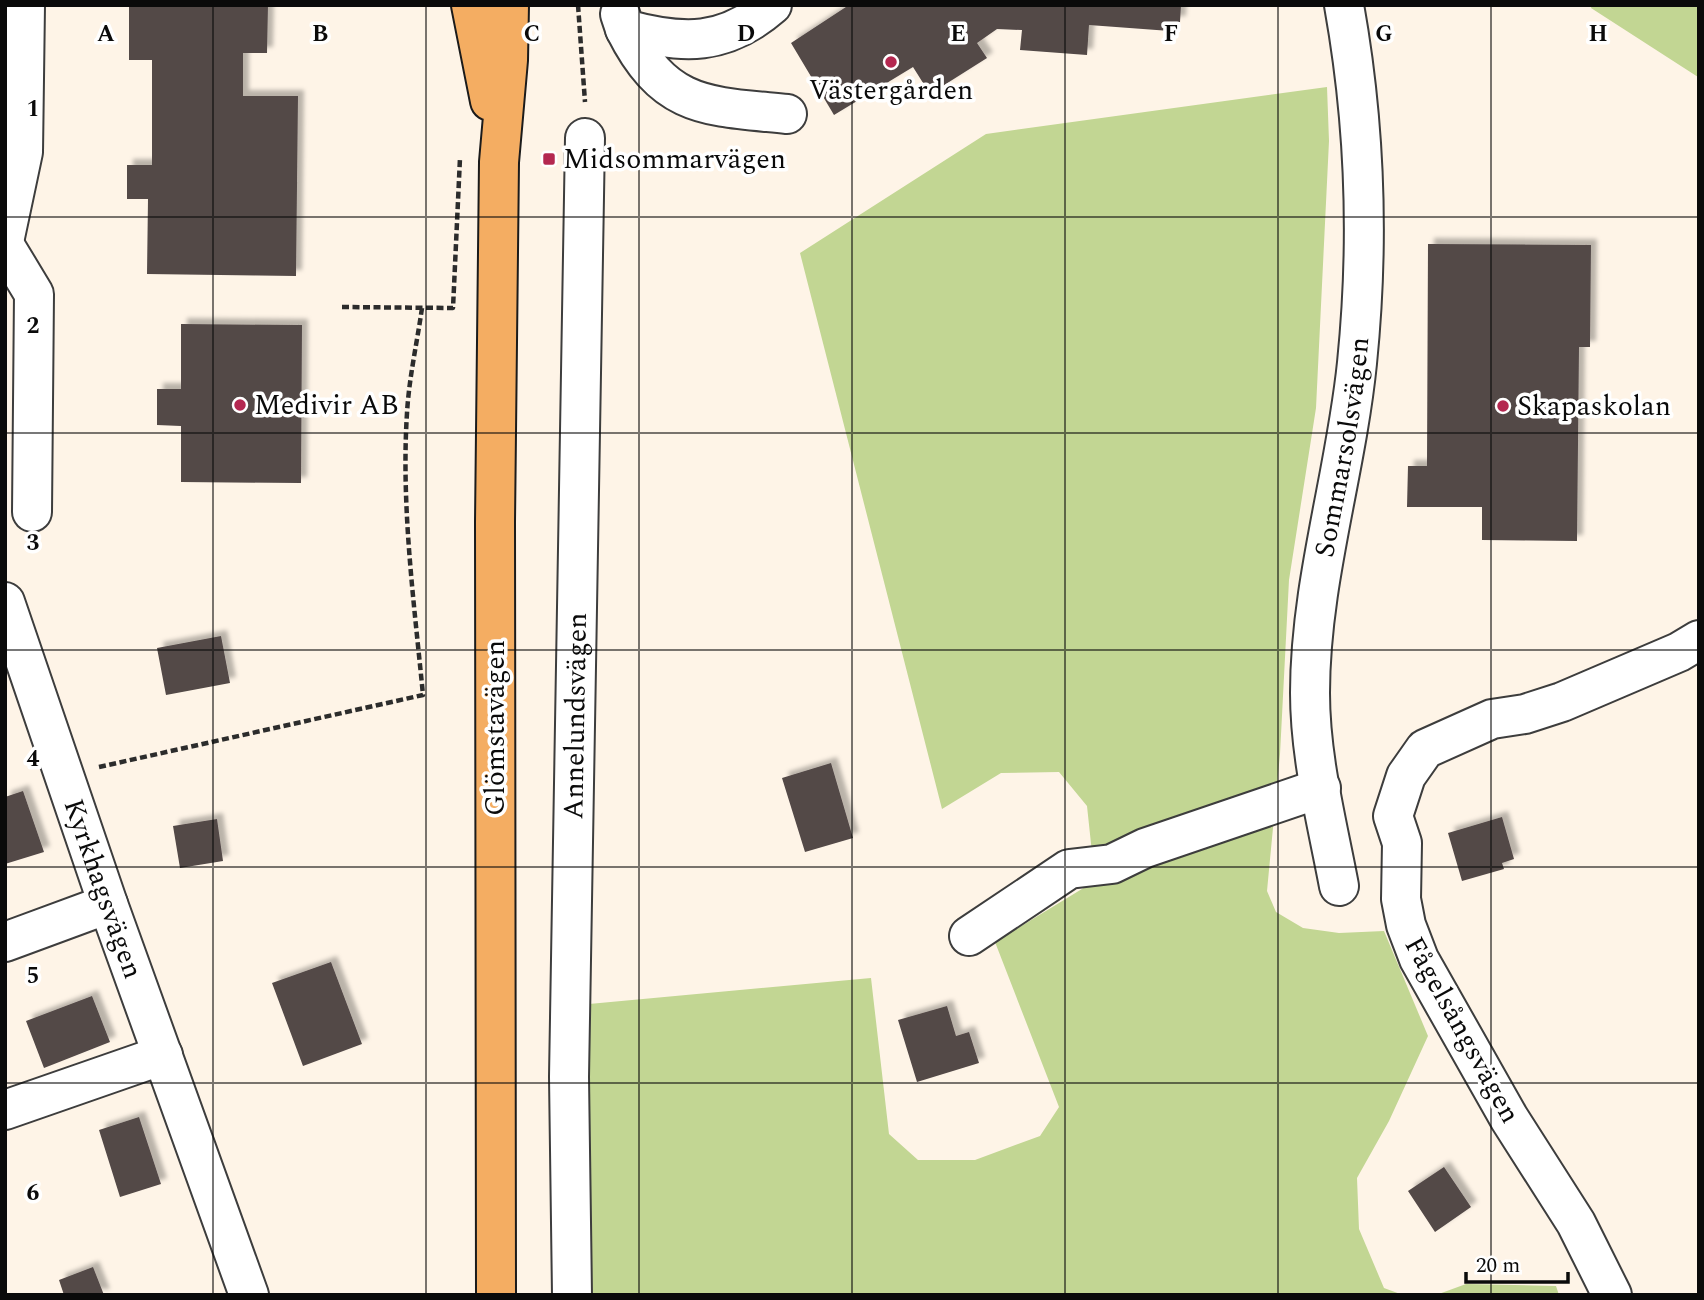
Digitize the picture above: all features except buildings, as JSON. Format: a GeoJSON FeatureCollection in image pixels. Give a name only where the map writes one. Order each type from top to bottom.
{"type":"FeatureCollection","features":[{"type":"Feature","properties":{"kind":"main road","name":"Glömstavägen"},"geometry":{"type":"LineString","coordinates":[[471,5],[486,70],[499,162]]}},
{"type":"Feature","properties":{"kind":"main road","name":"Glömstavägen"},"geometry":{"type":"LineString","coordinates":[[496,1295],[495,522],[499,162],[508,60],[509,5]]}},
{"type":"Feature","properties":{"kind":"street"},"geometry":{"type":"LineString","coordinates":[[5,237],[23,152],[25,5]]}},
{"type":"Feature","properties":{"kind":"street"},"geometry":{"type":"LineString","coordinates":[[622,17],[677,40],[718,37],[747,25],[772,5]]}},
{"type":"Feature","properties":{"kind":"street","name":"Sommarsolsvägen"},"geometry":{"type":"LineString","coordinates":[[1339,886],[1311,726],[1312,653],[1357,364],[1362,284],[1363,204],[1359,136],[1351,42],[1344,5]]}},
{"type":"Feature","properties":{"kind":"street"},"geometry":{"type":"LineString","coordinates":[[622,17],[642,60],[678,94],[711,106],[787,114]]}},
{"type":"Feature","properties":{"kind":"street","name":"Annelundsvägen"},"geometry":{"type":"LineString","coordinates":[[572,1295],[569,1077],[585,138]]}},
{"type":"Feature","properties":{"kind":"street"},"geometry":{"type":"LineString","coordinates":[[5,246],[34,294],[32,512]]}},
{"type":"Feature","properties":{"kind":"street","name":"Kyrkhagsvägen"},"geometry":{"type":"LineString","coordinates":[[5,602],[108,904],[249,1295]]}},
{"type":"Feature","properties":{"kind":"street","name":"Fågelsångsvägen"},"geometry":{"type":"LineString","coordinates":[[1612,1295],[1576,1223],[1440,1002],[1406,925],[1401,899],[1402,843],[1393,816],[1406,776],[1425,749],[1492,719],[1525,714],[1562,702],[1679,652],[1699,640]]}},
{"type":"Feature","properties":{"kind":"street"},"geometry":{"type":"LineString","coordinates":[[969,936],[1069,869],[1112,864],[1145,848],[1321,788]]}},
{"type":"Feature","properties":{"kind":"street"},"geometry":{"type":"LineString","coordinates":[[5,942],[108,904]]}},
{"type":"Feature","properties":{"kind":"street"},"geometry":{"type":"LineString","coordinates":[[5,1111],[163,1055]]}},
{"type":"Feature","properties":{"kind":"path"},"geometry":{"type":"LineString","coordinates":[[578,5],[585,96],[585,138]]}},
{"type":"Feature","properties":{"kind":"path"},"geometry":{"type":"LineString","coordinates":[[342,307],[453,308],[460,153]]}},
{"type":"Feature","properties":{"kind":"path"},"geometry":{"type":"LineString","coordinates":[[64,775],[424,695],[411,577],[407,464],[407,413],[422,308]]}},
{"type":"Feature","properties":{"kind":"green space"},"geometry":{"type":"Polygon","coordinates":[[[1592,5],[1699,5],[1699,89],[1698,77],[1591,8],[1592,5]]]}},
{"type":"Feature","properties":{"kind":"green space"},"geometry":{"type":"Polygon","coordinates":[[[1327,87],[1329,141],[1316,408],[1289,580],[1280,754],[1267,891],[1276,912],[1303,928],[1339,933],[1384,931],[1428,1036],[1389,1121],[1357,1178],[1359,1229],[1384,1288],[1403,1295],[591,1295],[586,1146],[589,1004],[871,978],[889,1134],[918,1160],[975,1160],[1040,1136],[1059,1107],[995,942],[1095,881],[1087,806],[1059,772],[1001,773],[942,809],[800,253],[986,134],[1327,87]]]}},
{"type":"Feature","properties":{"kind":"green space"},"geometry":{"type":"Polygon","coordinates":[[[1466,1284],[1556,1286],[1559,1295],[1436,1295],[1466,1284]]]}},
{"type":"Feature","properties":{"kind":"place","name":"Västergården"},"geometry":{"type":"Point","coordinates":[891,62]}},
{"type":"Feature","properties":{"kind":"place","name":"Midsommarvägen"},"geometry":{"type":"Point","coordinates":[549,159]}},
{"type":"Feature","properties":{"kind":"place","name":"Medivir AB"},"geometry":{"type":"Point","coordinates":[240,405]}},
{"type":"Feature","properties":{"kind":"place","name":"Skapaskolan"},"geometry":{"type":"Point","coordinates":[1503,406]}}]}
